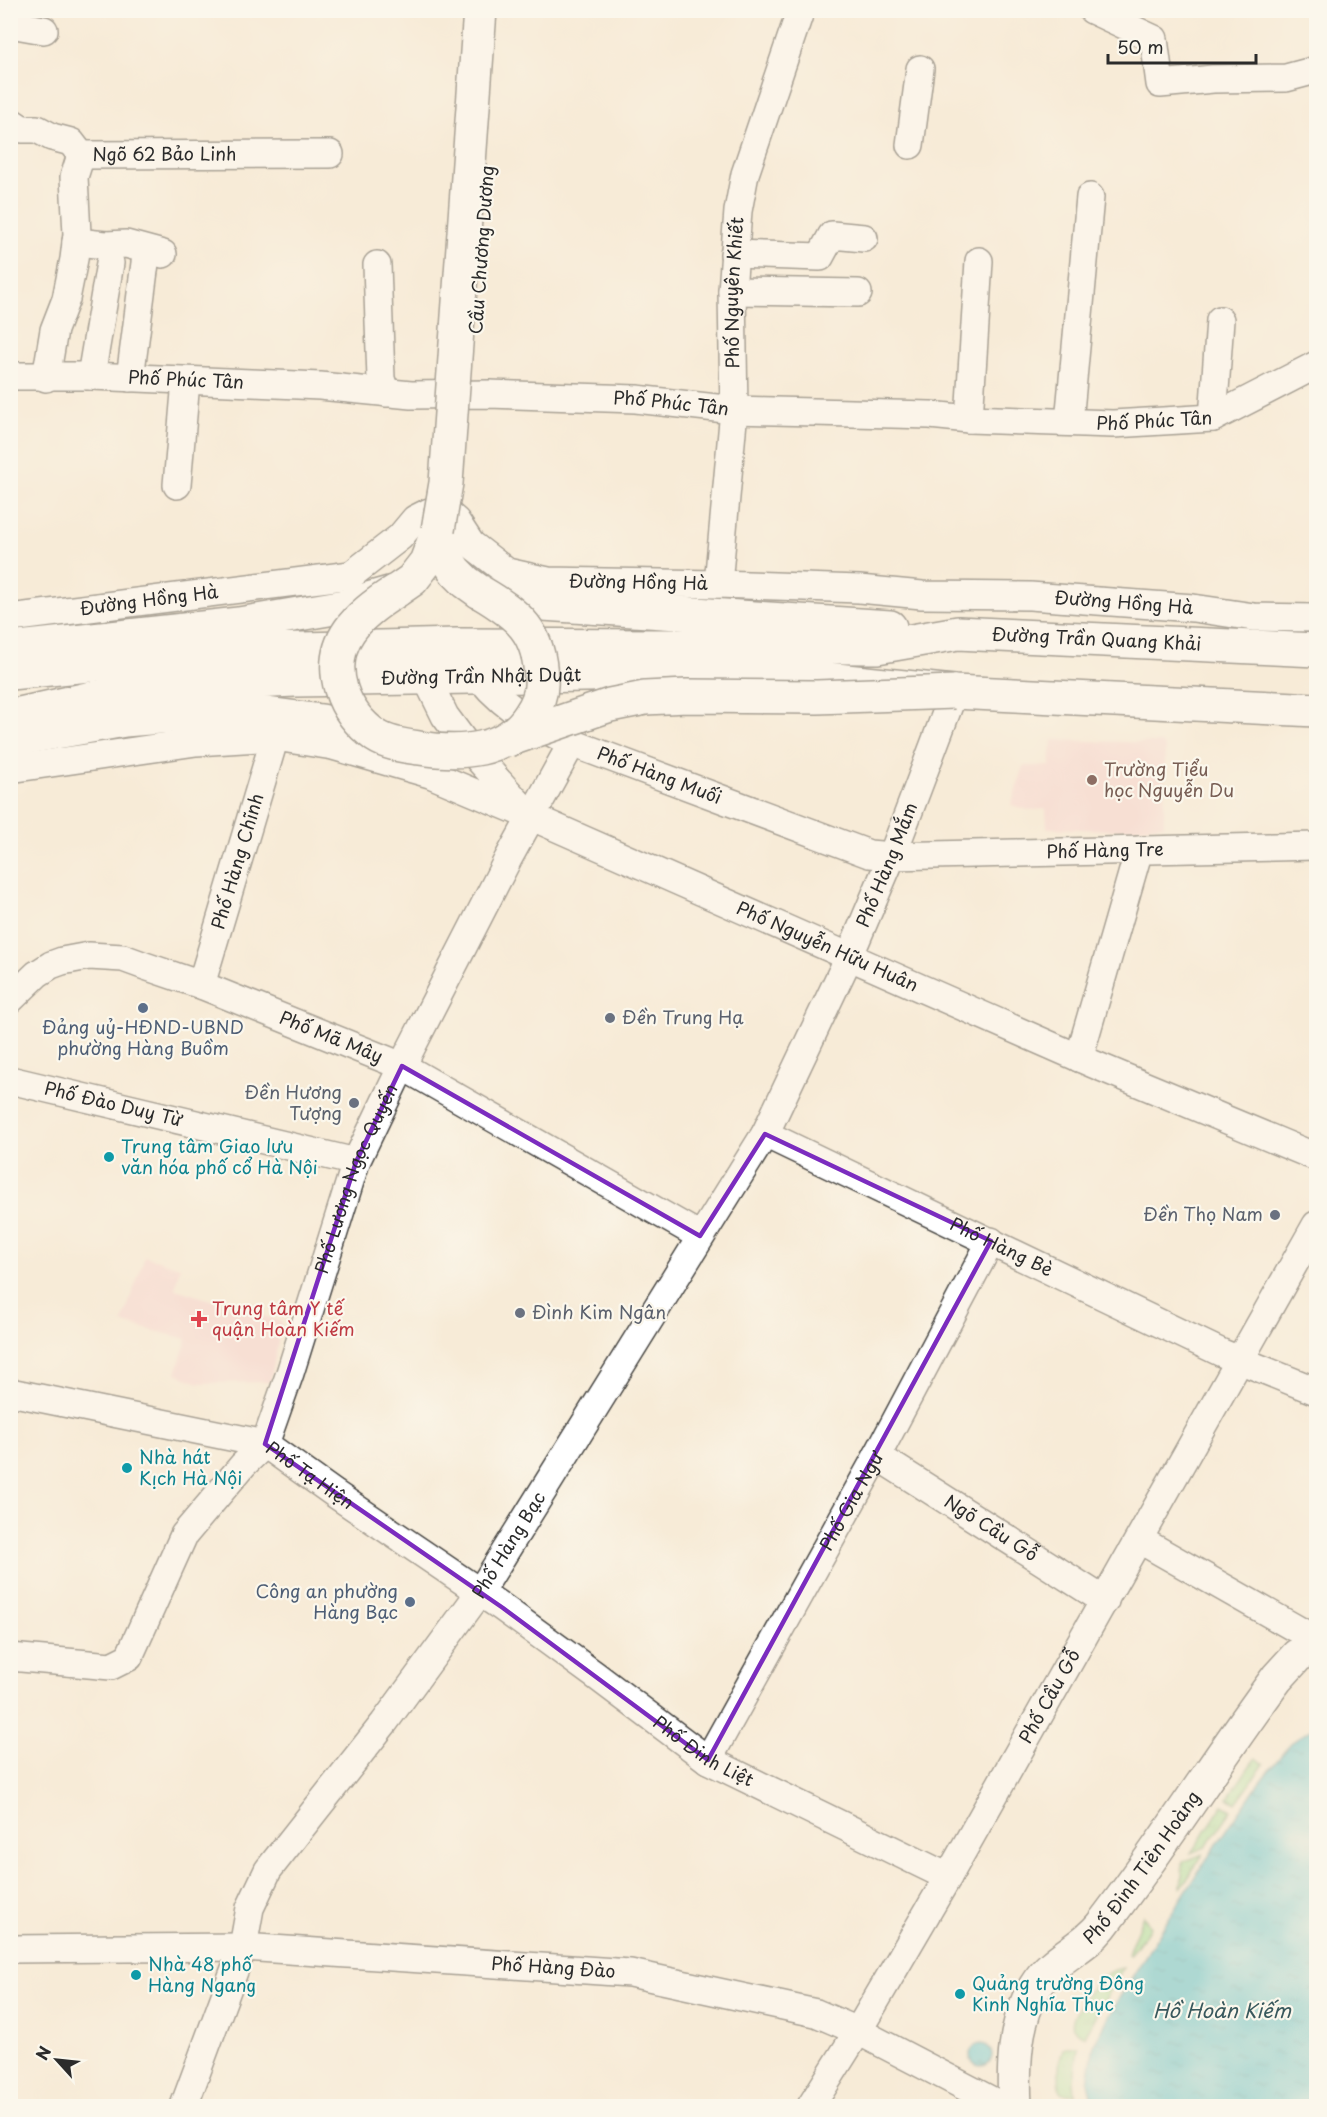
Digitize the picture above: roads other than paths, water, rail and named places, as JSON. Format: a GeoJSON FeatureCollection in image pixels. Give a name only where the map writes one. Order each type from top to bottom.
{"type":"FeatureCollection","features":[{"type":"Feature","properties":{"kind":"main road","name":"Cầu Chương Dương"},"geometry":{"type":"LineString","coordinates":[[446,483],[431,443],[462,10]]}},
{"type":"Feature","properties":{"kind":"main road","name":"Cầu Chương Dương"},"geometry":{"type":"LineString","coordinates":[[377,737],[359,722],[345,703],[338,678],[337,657],[344,638],[353,625],[371,607],[412,580],[426,562],[438,530],[446,483],[480,10]]}},
{"type":"Feature","properties":{"kind":"main road","name":"Cầu Chương Dương"},"geometry":{"type":"LineString","coordinates":[[446,483],[468,453],[500,10]]}},
{"type":"Feature","properties":{"kind":"main road"},"geometry":{"type":"LineString","coordinates":[[438,530],[448,560],[455,571],[466,582],[508,609],[522,623],[536,644],[541,666],[542,688],[535,707],[512,735],[495,744]]}},
{"type":"Feature","properties":{"kind":"main road"},"geometry":{"type":"LineString","coordinates":[[10,649],[239,624],[340,607],[396,591]]}},
{"type":"Feature","properties":{"kind":"main road"},"geometry":{"type":"LineString","coordinates":[[480,592],[543,604],[878,637]]}},
{"type":"Feature","properties":{"kind":"main road","name":"Đường Trần Quang Khải"},"geometry":{"type":"LineString","coordinates":[[878,637],[958,633],[1317,650]]}},
{"type":"Feature","properties":{"kind":"main road","name":"Đường Trần Nhật Duật"},"geometry":{"type":"LineString","coordinates":[[10,673],[265,650],[412,645],[878,637]]}},
{"type":"Feature","properties":{"kind":"main road","name":"Đường Trần Nhật Duật"},"geometry":{"type":"LineString","coordinates":[[10,716],[96,697],[189,685],[295,680],[747,674],[827,679],[954,692]]}},
{"type":"Feature","properties":{"kind":"main road"},"geometry":{"type":"LineString","coordinates":[[10,740],[125,720],[218,712],[267,714],[322,721],[410,747],[457,752],[481,749],[610,705],[645,698],[687,696],[817,697],[954,692],[1317,710]]}},
{"type":"Feature","properties":{"kind":"main road","name":"Phố Đinh Tiên Hoàng"},"geometry":{"type":"LineString","coordinates":[[1015,2106],[1017,2039],[1024,2012],[1035,1987],[1052,1966],[1099,1929],[1140,1875],[1277,1678],[1298,1655],[1317,1647]]}},
{"type":"Feature","properties":{"kind":"street","name":"Phố Nguyên Khiết"},"geometry":{"type":"LineString","coordinates":[[718,584],[734,410],[732,291],[738,211],[745,174],[802,10]]}},
{"type":"Feature","properties":{"kind":"street"},"geometry":{"type":"LineString","coordinates":[[1092,10],[1154,39],[1160,84],[1214,79],[1286,78],[1317,70]]}},
{"type":"Feature","properties":{"kind":"street"},"geometry":{"type":"LineString","coordinates":[[10,24],[44,30]]}},
{"type":"Feature","properties":{"kind":"street"},"geometry":{"type":"LineString","coordinates":[[910,145],[920,69]]}},
{"type":"Feature","properties":{"kind":"street","name":"Ngõ 62 Bảo Linh"},"geometry":{"type":"LineString","coordinates":[[10,121],[22,129],[37,129],[52,137],[71,142],[81,155],[330,154]]}},
{"type":"Feature","properties":{"kind":"street"},"geometry":{"type":"LineString","coordinates":[[46,378],[54,330],[66,299],[76,242],[74,177],[81,155]]}},
{"type":"Feature","properties":{"kind":"street"},"geometry":{"type":"LineString","coordinates":[[1069,422],[1090,197]]}},
{"type":"Feature","properties":{"kind":"street"},"geometry":{"type":"LineString","coordinates":[[734,254],[820,257],[832,235],[864,238]]}},
{"type":"Feature","properties":{"kind":"street"},"geometry":{"type":"LineString","coordinates":[[76,242],[126,244],[154,259],[130,378]]}},
{"type":"Feature","properties":{"kind":"street"},"geometry":{"type":"LineString","coordinates":[[969,419],[979,261]]}},
{"type":"Feature","properties":{"kind":"street"},"geometry":{"type":"LineString","coordinates":[[91,376],[110,263]]}},
{"type":"Feature","properties":{"kind":"street"},"geometry":{"type":"LineString","coordinates":[[377,265],[381,379],[386,393]]}},
{"type":"Feature","properties":{"kind":"street"},"geometry":{"type":"LineString","coordinates":[[732,291],[858,292]]}},
{"type":"Feature","properties":{"kind":"street"},"geometry":{"type":"LineString","coordinates":[[1214,418],[1220,320]]}},
{"type":"Feature","properties":{"kind":"street","name":"Phố Phúc Tân"},"geometry":{"type":"LineString","coordinates":[[10,376],[46,378],[91,376],[320,386],[386,393],[636,399],[734,410],[930,415],[969,419],[1113,424],[1214,418],[1317,365]]}},
{"type":"Feature","properties":{"kind":"street"},"geometry":{"type":"LineString","coordinates":[[177,485],[186,381]]}},
{"type":"Feature","properties":{"kind":"street","name":"Đường Hồng Hà"},"geometry":{"type":"LineString","coordinates":[[10,618],[351,575],[400,537],[415,519],[429,512],[448,514],[456,521],[471,544],[507,572],[548,581],[859,589],[922,595],[1036,596],[1193,609],[1254,617],[1317,618]]}},
{"type":"Feature","properties":{"kind":"street","name":"Phố Nguyễn Hữu Huân"},"geometry":{"type":"LineString","coordinates":[[412,645],[426,679],[446,716],[471,751],[530,816],[1079,1058],[1317,1157]]}},
{"type":"Feature","properties":{"kind":"street","name":"Phố Hàng Muối"},"geometry":{"type":"LineString","coordinates":[[457,645],[479,678],[503,702],[527,721],[572,743],[869,854],[892,856]]}},
{"type":"Feature","properties":{"kind":"street","name":"Phố Hàng Mắm"},"geometry":{"type":"LineString","coordinates":[[765,1134],[849,957],[892,856],[954,692]]}},
{"type":"Feature","properties":{"kind":"street"},"geometry":{"type":"LineString","coordinates":[[10,769],[196,742],[275,737],[333,746],[430,774],[530,816]]}},
{"type":"Feature","properties":{"kind":"street","name":"Phố Hàng Chĩnh"},"geometry":{"type":"LineString","coordinates":[[201,985],[275,737]]}},
{"type":"Feature","properties":{"kind":"street","name":"Phố Lương Ngọc Quyến"},"geometry":{"type":"LineString","coordinates":[[10,1657],[111,1666],[129,1656],[184,1535],[243,1465],[265,1444],[290,1373],[356,1162],[402,1066],[530,816],[572,743]]}},
{"type":"Feature","properties":{"kind":"street","name":"Phố Hàng Tre"},"geometry":{"type":"LineString","coordinates":[[892,856],[1317,846]]}},
{"type":"Feature","properties":{"kind":"street"},"geometry":{"type":"LineString","coordinates":[[1079,1058],[1139,850]]}},
{"type":"Feature","properties":{"kind":"street","name":"Phố Mã Mây"},"geometry":{"type":"LineString","coordinates":[[10,1000],[37,974],[51,965],[89,956],[123,958],[201,985],[402,1066],[700,1236]]}},
{"type":"Feature","properties":{"kind":"street","name":"Phố Đào Duy Từ"},"geometry":{"type":"LineString","coordinates":[[10,1080],[356,1162]]}},
{"type":"Feature","properties":{"kind":"street","name":"Phố Hàng Bạc"},"geometry":{"type":"LineString","coordinates":[[184,2106],[243,1947],[250,1908],[268,1870],[384,1723],[480,1592],[765,1134]]}},
{"type":"Feature","properties":{"kind":"street","name":"Phố Hàng Bè"},"geometry":{"type":"LineString","coordinates":[[765,1134],[1222,1353],[1317,1391]]}},
{"type":"Feature","properties":{"kind":"street","name":"Phố Cầu Gỗ"},"geometry":{"type":"LineString","coordinates":[[811,2106],[858,2031],[948,1877],[1317,1225]]}},
{"type":"Feature","properties":{"kind":"street","name":"Phố Gia Ngư"},"geometry":{"type":"LineString","coordinates":[[708,1760],[877,1456],[991,1241]]}},
{"type":"Feature","properties":{"kind":"street","name":"Phố Tạ Hiện"},"geometry":{"type":"LineString","coordinates":[[10,1392],[265,1444],[334,1494],[480,1592]]}},
{"type":"Feature","properties":{"kind":"street","name":"Ngõ Cầu Gỗ"},"geometry":{"type":"LineString","coordinates":[[877,1456],[1105,1601]]}},
{"type":"Feature","properties":{"kind":"street"},"geometry":{"type":"LineString","coordinates":[[1140,1540],[1317,1640]]}},
{"type":"Feature","properties":{"kind":"street","name":"Phố Đinh Liệt"},"geometry":{"type":"LineString","coordinates":[[480,1592],[708,1760],[948,1877]]}},
{"type":"Feature","properties":{"kind":"street","name":"Phố Hàng Đào"},"geometry":{"type":"LineString","coordinates":[[10,1949],[243,1947],[630,1973],[816,2013],[858,2031],[1002,2106]]}},
{"type":"Feature","properties":{"kind":"water","name":"Hồ Hoàn Kiếm"},"geometry":{"type":"Polygon","coordinates":[[[1316,1726],[1316,2106],[1093,2106],[1088,2082],[1094,2044],[1121,1995],[1196,1875],[1259,1783],[1291,1743],[1316,1726]]]}},
{"type":"Feature","properties":{"kind":"water"},"geometry":{"type":"Polygon","coordinates":[[[981,2044],[989,2047],[992,2055],[989,2063],[981,2066],[973,2063],[970,2055],[973,2047],[981,2044]]]}},
{"type":"Feature","properties":{"kind":"place","name":"Trường Tiểu học Nguyễn Du"},"geometry":{"type":"Point","coordinates":[1092,780]}},
{"type":"Feature","properties":{"kind":"place","name":"Đảng uỷ-HĐND-UBND phường Hàng Buồm"},"geometry":{"type":"Point","coordinates":[143,1008]}},
{"type":"Feature","properties":{"kind":"place","name":"Đền Trung Hạ"},"geometry":{"type":"Point","coordinates":[610,1018]}},
{"type":"Feature","properties":{"kind":"place","name":"Đền Hương Tượng"},"geometry":{"type":"Point","coordinates":[354,1103]}},
{"type":"Feature","properties":{"kind":"place","name":"Trung tâm Giao lưu văn hóa phố cổ Hà Nội"},"geometry":{"type":"Point","coordinates":[109,1157]}},
{"type":"Feature","properties":{"kind":"place","name":"Đền Thọ Nam"},"geometry":{"type":"Point","coordinates":[1275,1215]}},
{"type":"Feature","properties":{"kind":"place","name":"Đình Kim Ngân"},"geometry":{"type":"Point","coordinates":[520,1313]}},
{"type":"Feature","properties":{"kind":"place","name":"Trung tâm Y tế quận Hoàn Kiếm"},"geometry":{"type":"Point","coordinates":[199,1319]}},
{"type":"Feature","properties":{"kind":"place","name":"Nhà hát Kịch Hà Nội"},"geometry":{"type":"Point","coordinates":[127,1468]}},
{"type":"Feature","properties":{"kind":"place","name":"Công an phường Hàng Bạc"},"geometry":{"type":"Point","coordinates":[410,1602]}},
{"type":"Feature","properties":{"kind":"place","name":"Nhà 48 phố Hàng Ngang"},"geometry":{"type":"Point","coordinates":[136,1975]}},
{"type":"Feature","properties":{"kind":"place","name":"Quảng trường Đông Kinh Nghĩa Thục"},"geometry":{"type":"Point","coordinates":[960,1994]}}]}
